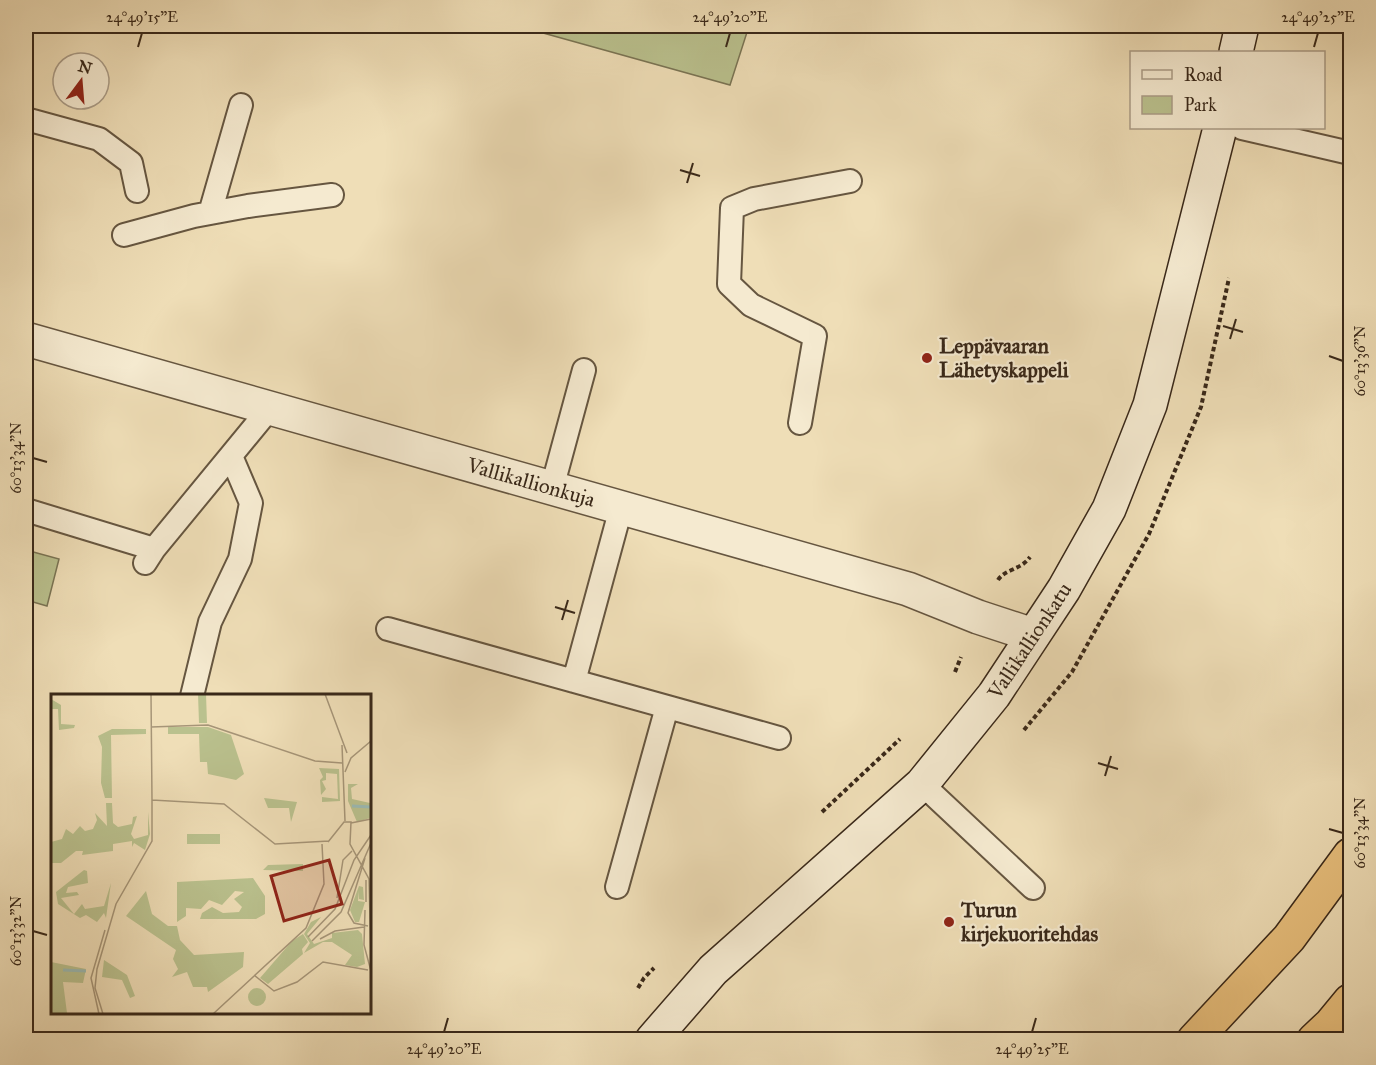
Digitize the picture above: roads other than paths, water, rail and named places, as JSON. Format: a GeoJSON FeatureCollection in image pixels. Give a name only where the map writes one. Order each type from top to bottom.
{"type":"FeatureCollection","features":[{"type":"Feature","properties":{"kind":"highway"},"geometry":{"type":"LineString","coordinates":[[1194,1040],[1289,938],[1350,855]]}},
{"type":"Feature","properties":{"kind":"highway"},"geometry":{"type":"LineString","coordinates":[[1314,1040],[1350,1001]]}},
{"type":"Feature","properties":{"kind":"street"},"geometry":{"type":"LineString","coordinates":[[1236,51],[1242,26]]}},
{"type":"Feature","properties":{"kind":"street","name":"Vallikallionkatu"},"geometry":{"type":"LineString","coordinates":[[652,1040],[713,970],[922,784],[994,695],[1064,589],[1109,508],[1150,405],[1220,129]]}},
{"type":"Feature","properties":{"kind":"street","name":"Vallikallionkuja"},"geometry":{"type":"LineString","coordinates":[[26,339],[908,589],[978,617],[1033,635]]}},
{"type":"Feature","properties":{"kind":"lane"},"geometry":{"type":"LineString","coordinates":[[210,213],[241,105]]}},
{"type":"Feature","properties":{"kind":"lane"},"geometry":{"type":"LineString","coordinates":[[26,119],[99,139],[131,163],[136,191]]}},
{"type":"Feature","properties":{"kind":"lane"},"geometry":{"type":"LineString","coordinates":[[1246,129],[1350,153]]}},
{"type":"Feature","properties":{"kind":"lane"},"geometry":{"type":"LineString","coordinates":[[801,423],[815,336],[751,305],[729,284],[732,208],[754,199],[850,181]]}},
{"type":"Feature","properties":{"kind":"lane"},"geometry":{"type":"LineString","coordinates":[[124,235],[210,213],[332,195]]}},
{"type":"Feature","properties":{"kind":"lane"},"geometry":{"type":"LineString","coordinates":[[552,488],[584,370]]}},
{"type":"Feature","properties":{"kind":"lane"},"geometry":{"type":"LineString","coordinates":[[26,510],[150,556],[270,408]]}},
{"type":"Feature","properties":{"kind":"lane"},"geometry":{"type":"LineString","coordinates":[[192,694],[210,622],[240,559],[251,503],[231,456]]}},
{"type":"Feature","properties":{"kind":"lane"},"geometry":{"type":"LineString","coordinates":[[574,681],[621,508]]}},
{"type":"Feature","properties":{"kind":"lane"},"geometry":{"type":"LineString","coordinates":[[388,629],[779,738]]}},
{"type":"Feature","properties":{"kind":"lane"},"geometry":{"type":"LineString","coordinates":[[617,887],[666,707]]}},
{"type":"Feature","properties":{"kind":"lane"},"geometry":{"type":"LineString","coordinates":[[922,784],[1033,888]]}},
{"type":"Feature","properties":{"kind":"place","name":"Leppävaaran Lähetyskappeli"},"geometry":{"type":"Point","coordinates":[927,358]}},
{"type":"Feature","properties":{"kind":"place","name":"Turun kirjekuoritehdas"},"geometry":{"type":"Point","coordinates":[949,922]}}]}
